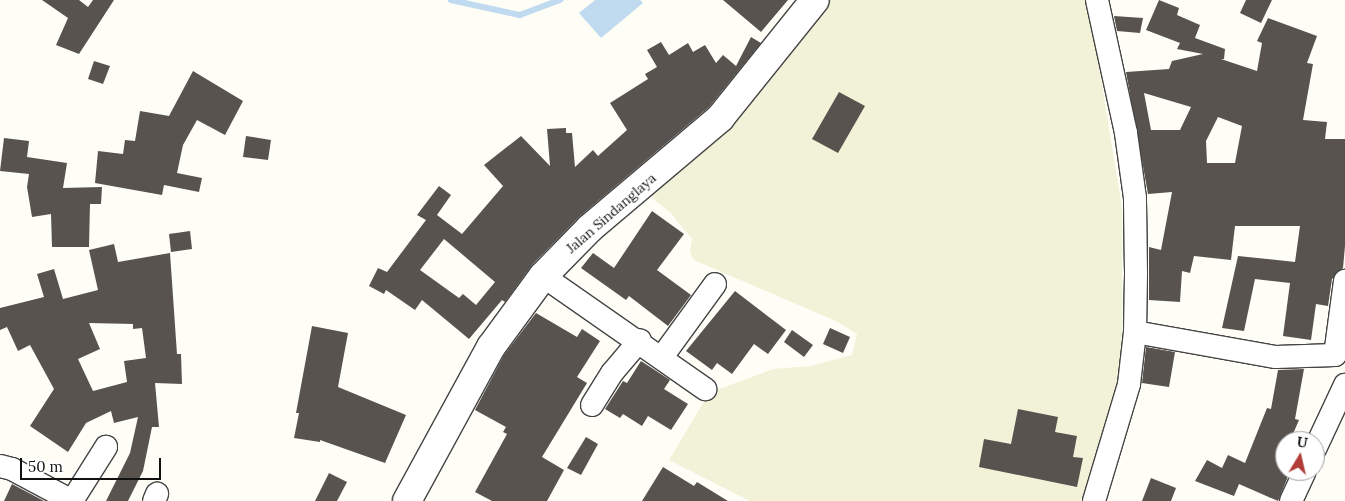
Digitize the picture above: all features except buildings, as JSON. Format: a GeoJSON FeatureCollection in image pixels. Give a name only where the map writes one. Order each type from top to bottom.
{"type":"FeatureCollection","features":[{"type":"Feature","properties":{"kind":"street","name":"Jalan Sindanglaya"},"geometry":{"type":"LineString","coordinates":[[407,501],[491,347],[543,276],[590,228],[720,118],[814,0]]}},
{"type":"Feature","properties":{"kind":"street"},"geometry":{"type":"LineString","coordinates":[[1094,501],[1129,384],[1135,332],[1135,198],[1126,133],[1096,0]]}},
{"type":"Feature","properties":{"kind":"street"},"geometry":{"type":"LineString","coordinates":[[543,276],[640,340],[705,389]]}},
{"type":"Feature","properties":{"kind":"street"},"geometry":{"type":"LineString","coordinates":[[1135,332],[1276,357],[1340,360],[1345,281]]}},
{"type":"Feature","properties":{"kind":"street"},"geometry":{"type":"LineString","coordinates":[[662,357],[715,284]]}},
{"type":"Feature","properties":{"kind":"street"},"geometry":{"type":"LineString","coordinates":[[592,405],[612,373],[640,340]]}},
{"type":"Feature","properties":{"kind":"street"},"geometry":{"type":"LineString","coordinates":[[1323,431],[1345,385]]}},
{"type":"Feature","properties":{"kind":"street"},"geometry":{"type":"LineString","coordinates":[[0,466],[12,469],[72,501],[106,447]]}},
{"type":"Feature","properties":{"kind":"street"},"geometry":{"type":"LineString","coordinates":[[1292,501],[1301,481]]}},
{"type":"Feature","properties":{"kind":"green space"},"geometry":{"type":"Polygon","coordinates":[[[824,0],[1088,0],[1122,208],[1122,383],[1081,501],[750,501],[669,460],[709,393],[773,369],[811,366],[852,355],[857,334],[838,322],[694,260],[690,252],[692,239],[670,212],[653,199],[650,189],[824,0]]]}},
{"type":"Feature","properties":{"kind":"water"},"geometry":{"type":"Polygon","coordinates":[[[595,0],[640,0],[643,3],[601,38],[579,13],[595,0]]]}},
{"type":"Feature","properties":{"kind":"waterway"},"geometry":{"type":"LineString","coordinates":[[451,0],[520,15],[560,0]]}}]}
